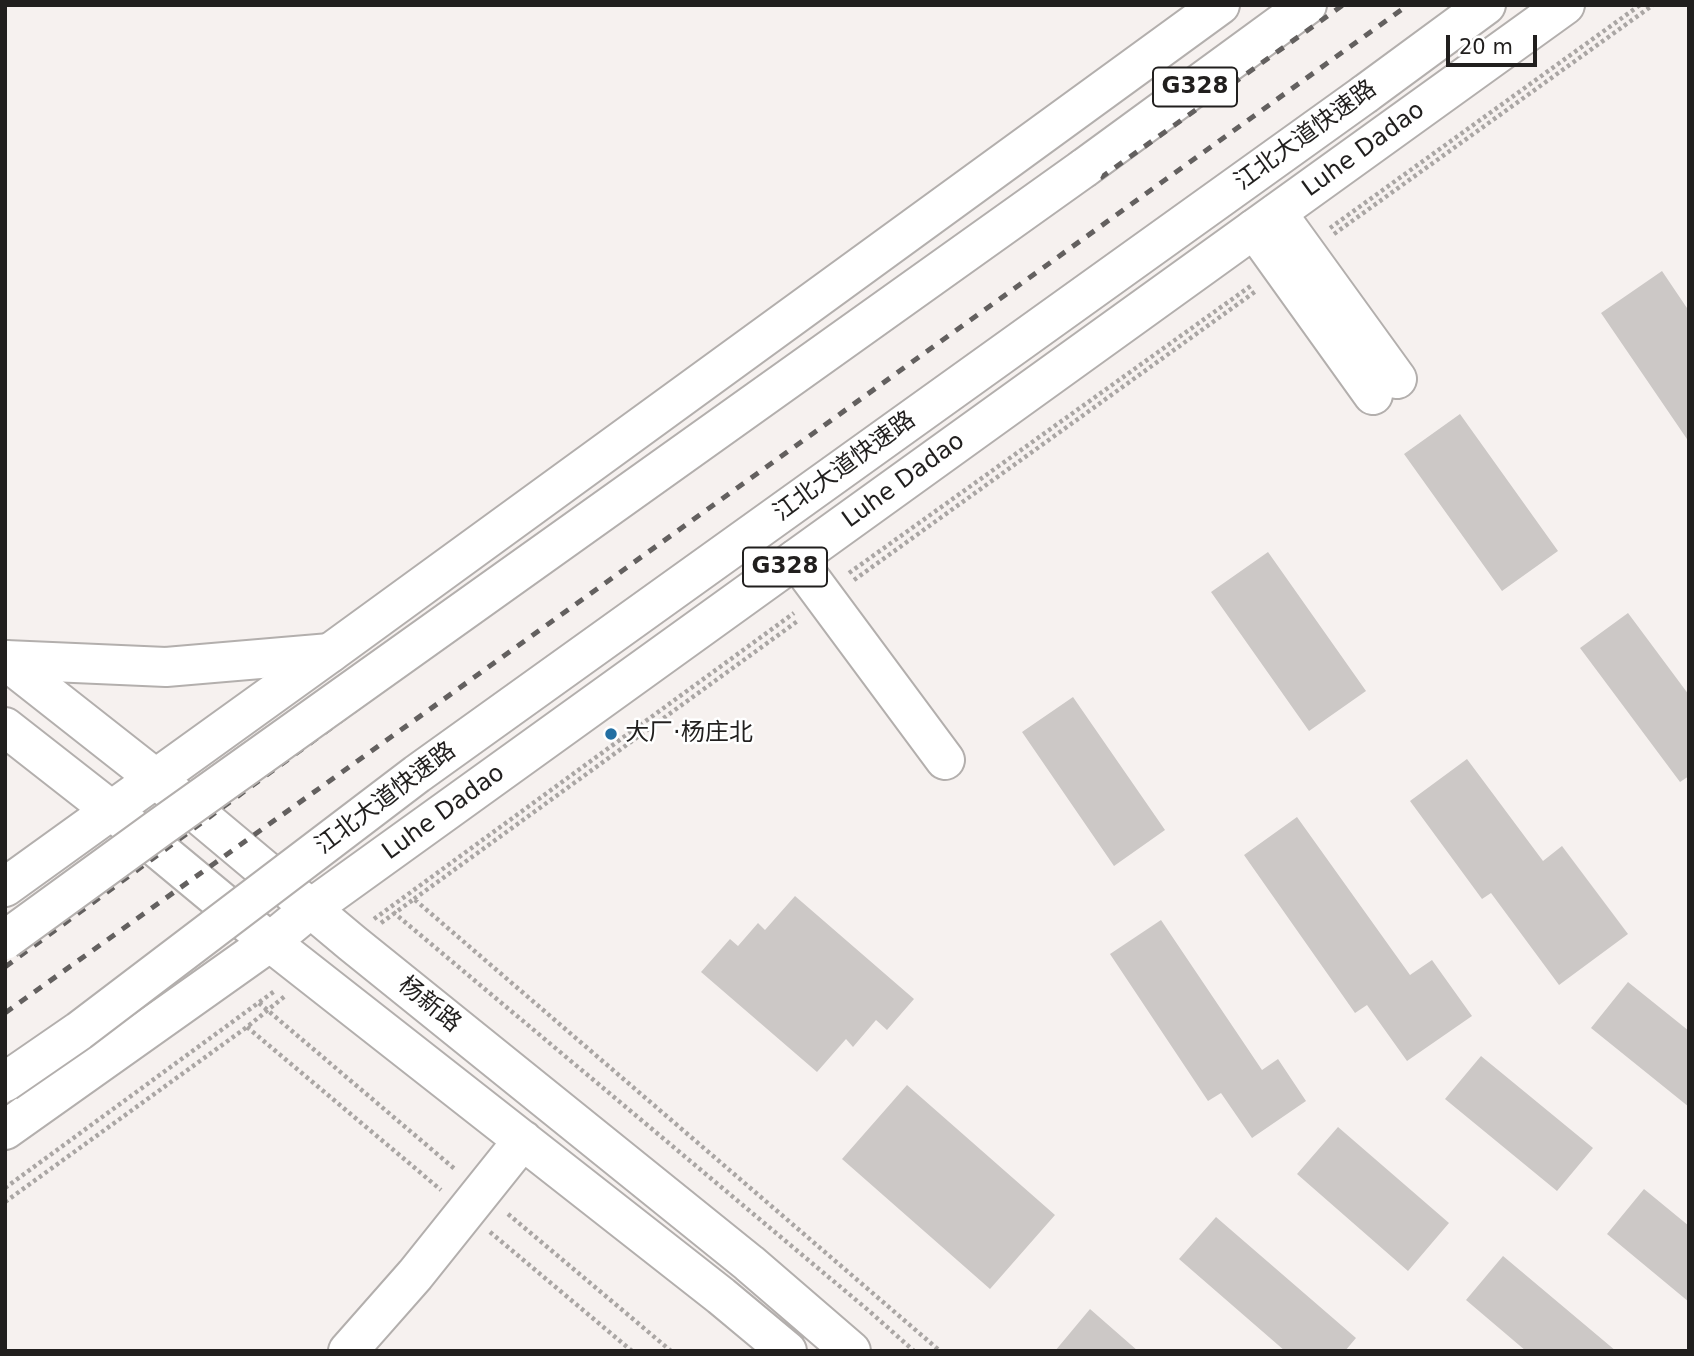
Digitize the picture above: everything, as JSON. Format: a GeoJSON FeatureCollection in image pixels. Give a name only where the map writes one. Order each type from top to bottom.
{"type":"FeatureCollection","features":[{"type":"Feature","properties":{"kind":"main road","name":"G328"},"geometry":{"type":"LineString","coordinates":[[5,887],[1220,5]]}},
{"type":"Feature","properties":{"kind":"main road","name":"G328"},"geometry":{"type":"LineString","coordinates":[[5,940],[1084,168],[1307,5]]}},
{"type":"Feature","properties":{"kind":"main road","name":"江北大道快速路"},"geometry":{"type":"LineString","coordinates":[[5,1082],[90,1023],[429,765],[1366,94],[1486,5]]}},
{"type":"Feature","properties":{"kind":"main road","name":"Luhe Dadao"},"geometry":{"type":"LineString","coordinates":[[5,1130],[270,942],[310,909],[1565,5]]}},
{"type":"Feature","properties":{"kind":"main road"},"geometry":{"type":"LineString","coordinates":[[1266,221],[1385,387]]}},
{"type":"Feature","properties":{"kind":"main road"},"geometry":{"type":"LineString","coordinates":[[796,559],[945,760]]}},
{"type":"Feature","properties":{"kind":"main road"},"geometry":{"type":"LineString","coordinates":[[6,660],[166,667],[330,653]]}},
{"type":"Feature","properties":{"kind":"main road","name":"杨新路"},"geometry":{"type":"LineString","coordinates":[[6,660],[155,778],[310,909],[749,1263],[851,1351]]}},
{"type":"Feature","properties":{"kind":"main road","name":"杨新路"},"geometry":{"type":"LineString","coordinates":[[5,727],[111,810],[270,942],[721,1296],[787,1351]]}},
{"type":"Feature","properties":{"kind":"main road"},"geometry":{"type":"LineString","coordinates":[[348,1351],[415,1275],[523,1140]]}},
{"type":"Feature","properties":{"kind":"path"},"geometry":{"type":"LineString","coordinates":[[352,943],[1653,5]]}},
{"type":"Feature","properties":{"kind":"path"},"geometry":{"type":"LineString","coordinates":[[414,899],[940,1351]]}},
{"type":"Feature","properties":{"kind":"path"},"geometry":{"type":"LineString","coordinates":[[388,908],[914,1351]]}},
{"type":"Feature","properties":{"kind":"path"},"geometry":{"type":"LineString","coordinates":[[5,1202],[247,1027],[312,975]]}},
{"type":"Feature","properties":{"kind":"building"},"geometry":{"type":"Polygon","coordinates":[[[1662,271],[1689,311],[1689,442],[1601,313],[1662,271]]]}},
{"type":"Feature","properties":{"kind":"building"},"geometry":{"type":"Polygon","coordinates":[[[1460,414],[1558,551],[1502,591],[1404,454],[1460,414]]]}},
{"type":"Feature","properties":{"kind":"building"},"geometry":{"type":"Polygon","coordinates":[[[1268,552],[1366,691],[1309,731],[1211,592],[1268,552]]]}},
{"type":"Feature","properties":{"kind":"building"},"geometry":{"type":"Polygon","coordinates":[[[1628,613],[1689,695],[1689,776],[1680,782],[1580,648],[1628,613]]]}},
{"type":"Feature","properties":{"kind":"building"},"geometry":{"type":"Polygon","coordinates":[[[1073,697],[1165,830],[1114,866],[1022,732],[1073,697]]]}},
{"type":"Feature","properties":{"kind":"building"},"geometry":{"type":"Polygon","coordinates":[[[1467,759],[1543,861],[1562,846],[1628,934],[1559,985],[1491,893],[1482,899],[1410,801],[1467,759]]]}},
{"type":"Feature","properties":{"kind":"building"},"geometry":{"type":"Polygon","coordinates":[[[1297,817],[1410,975],[1432,960],[1472,1016],[1407,1061],[1367,1005],[1355,1013],[1244,855],[1297,817]]]}},
{"type":"Feature","properties":{"kind":"building"},"geometry":{"type":"Polygon","coordinates":[[[795,896],[914,999],[887,1030],[876,1020],[853,1047],[846,1039],[817,1072],[701,972],[730,939],[738,946],[758,923],[765,930],[795,896]]]}},
{"type":"Feature","properties":{"kind":"building"},"geometry":{"type":"Polygon","coordinates":[[[1161,920],[1262,1070],[1278,1059],[1306,1101],[1252,1138],[1221,1093],[1208,1101],[1110,954],[1161,920]]]}},
{"type":"Feature","properties":{"kind":"building"},"geometry":{"type":"Polygon","coordinates":[[[1628,982],[1689,1031],[1689,1107],[1591,1028],[1628,982]]]}},
{"type":"Feature","properties":{"kind":"building"},"geometry":{"type":"Polygon","coordinates":[[[1481,1056],[1593,1148],[1557,1191],[1445,1099],[1481,1056]]]}},
{"type":"Feature","properties":{"kind":"building"},"geometry":{"type":"Polygon","coordinates":[[[907,1085],[1055,1215],[990,1289],[842,1159],[907,1085]]]}},
{"type":"Feature","properties":{"kind":"building"},"geometry":{"type":"Polygon","coordinates":[[[1338,1127],[1449,1223],[1408,1271],[1297,1174],[1338,1127]]]}},
{"type":"Feature","properties":{"kind":"building"},"geometry":{"type":"Polygon","coordinates":[[[1644,1189],[1689,1226],[1689,1302],[1607,1234],[1644,1189]]]}},
{"type":"Feature","properties":{"kind":"building"},"geometry":{"type":"Polygon","coordinates":[[[1216,1217],[1356,1338],[1345,1351],[1285,1351],[1179,1259],[1216,1217]]]}},
{"type":"Feature","properties":{"kind":"building"},"geometry":{"type":"Polygon","coordinates":[[[1503,1256],[1616,1351],[1526,1351],[1466,1300],[1503,1256]]]}},
{"type":"Feature","properties":{"kind":"building"},"geometry":{"type":"Polygon","coordinates":[[[1090,1309],[1138,1351],[1055,1351],[1090,1309]]]}},
{"type":"Feature","properties":{"kind":"railway"},"geometry":{"type":"LineString","coordinates":[[5,967],[403,675],[1343,5]]}},
{"type":"Feature","properties":{"kind":"railway"},"geometry":{"type":"LineString","coordinates":[[5,1013],[1408,5]]}},
{"type":"Feature","properties":{"kind":"place","name":"大厂·杨庄北"},"geometry":{"type":"Point","coordinates":[611,734]}}]}
